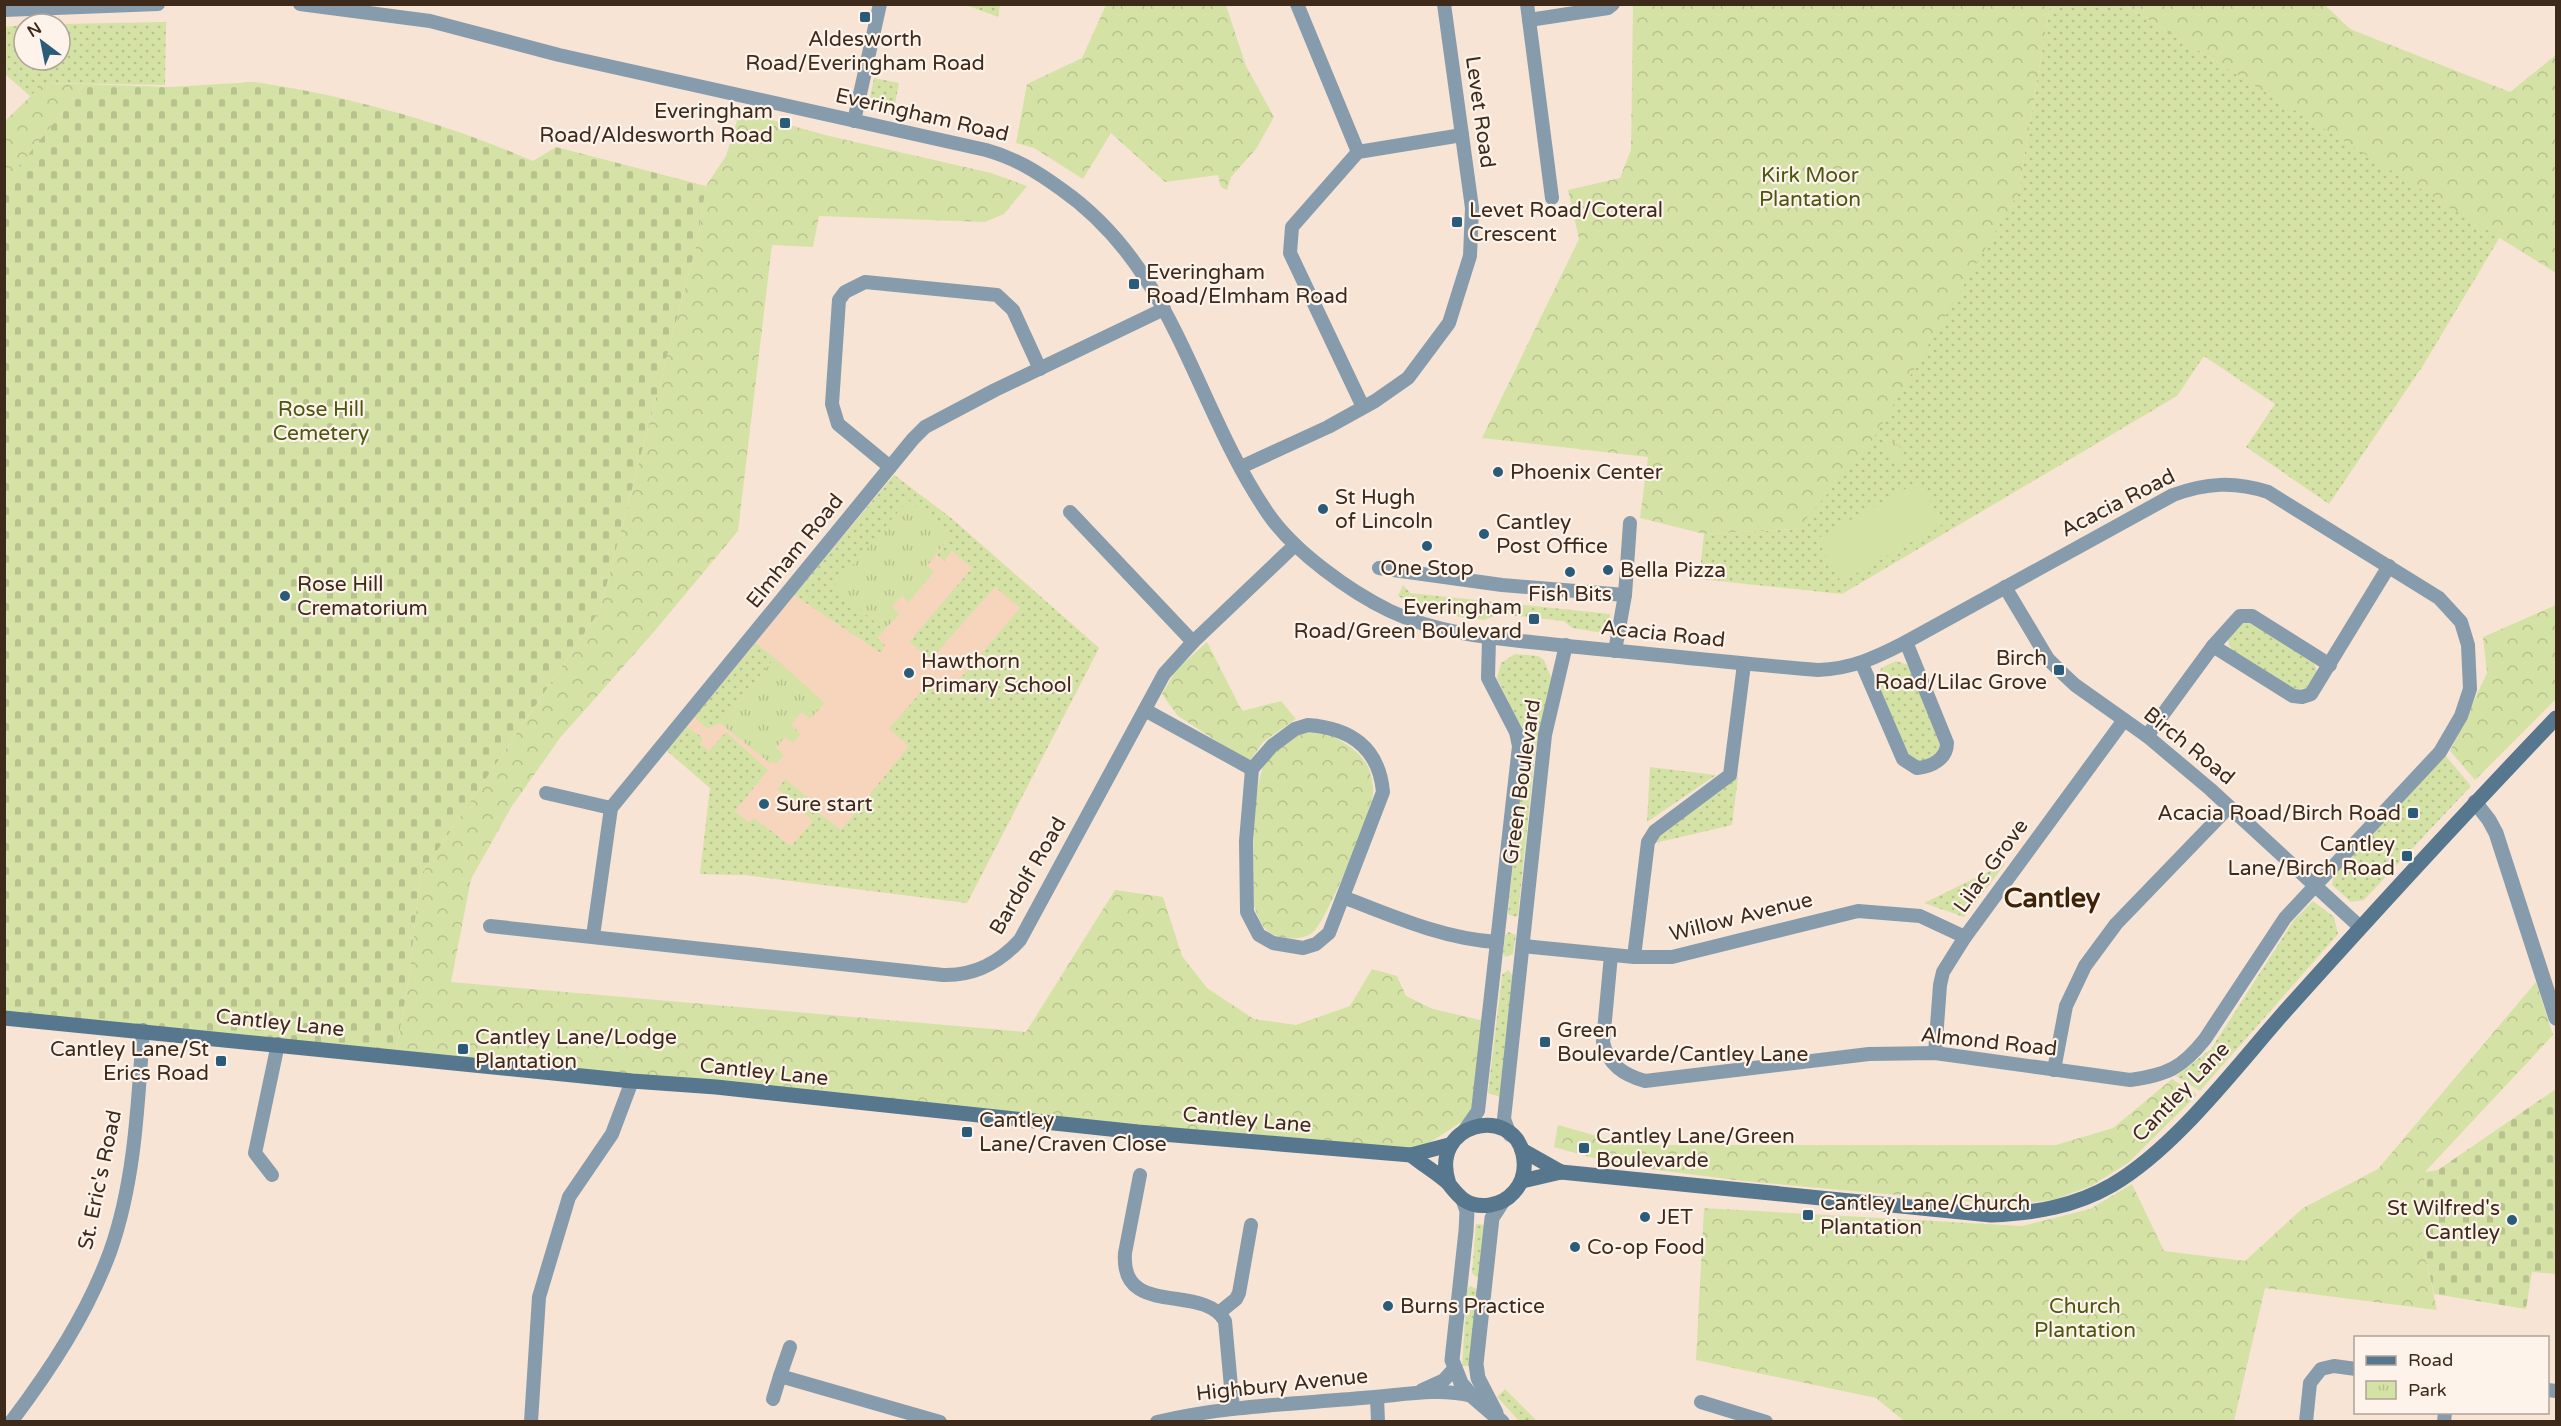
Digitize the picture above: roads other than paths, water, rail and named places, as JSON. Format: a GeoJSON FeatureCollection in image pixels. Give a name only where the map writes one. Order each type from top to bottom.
{"type":"FeatureCollection","features":[{"type":"Feature","properties":{"kind":"main road","name":"Cantley Lane"},"geometry":{"type":"LineString","coordinates":[[1522,1181],[1561,1172],[1991,1215],[2023,1214],[2064,1207],[2114,1184],[2178,1131],[2475,802],[2556,718]]}},
{"type":"Feature","properties":{"kind":"main road","name":"Cantley Lane"},"geometry":{"type":"LineString","coordinates":[[4,1018],[143,1030],[632,1081],[716,1087],[1137,1132],[1411,1155],[1449,1145]]}},
{"type":"Feature","properties":{"kind":"main road"},"geometry":{"type":"LineString","coordinates":[[1411,1155],[1449,1184],[1463,1200],[1484,1206],[1503,1201],[1513,1194],[1522,1181],[1525,1167],[1522,1150],[1510,1135],[1491,1125],[1482,1125],[1464,1131],[1449,1145],[1444,1159],[1444,1171],[1449,1184]]}},
{"type":"Feature","properties":{"kind":"main road","name":"Cantley Lane"},"geometry":{"type":"LineString","coordinates":[[1522,1150],[1561,1172]]}},
{"type":"Feature","properties":{"kind":"street"},"geometry":{"type":"LineString","coordinates":[[4,10],[42,6],[158,4]]}},
{"type":"Feature","properties":{"kind":"street","name":"Everingham Road"},"geometry":{"type":"LineString","coordinates":[[300,4],[430,21],[559,55],[854,120],[1013,158],[1030,167],[1083,204],[1106,225],[1131,255],[1164,309],[1241,467],[1271,517],[1295,545],[1364,597],[1390,611],[1425,625],[1489,638],[1566,645]]}},
{"type":"Feature","properties":{"kind":"street"},"geometry":{"type":"LineString","coordinates":[[854,120],[880,4]]}},
{"type":"Feature","properties":{"kind":"street"},"geometry":{"type":"LineString","coordinates":[[1297,4],[1358,152]]}},
{"type":"Feature","properties":{"kind":"street","name":"Levet Road"},"geometry":{"type":"LineString","coordinates":[[1241,467],[1363,407],[1408,378],[1449,323],[1459,298],[1470,256],[1472,208],[1444,4]]}},
{"type":"Feature","properties":{"kind":"street"},"geometry":{"type":"LineString","coordinates":[[1527,4],[1552,198]]}},
{"type":"Feature","properties":{"kind":"street"},"geometry":{"type":"LineString","coordinates":[[1529,20],[1608,8],[1613,4]]}},
{"type":"Feature","properties":{"kind":"street"},"geometry":{"type":"LineString","coordinates":[[1363,407],[1290,253],[1289,242],[1296,221],[1358,152],[1462,135]]}},
{"type":"Feature","properties":{"kind":"street"},"geometry":{"type":"LineString","coordinates":[[890,467],[838,424],[834,415],[832,404],[839,300],[845,292],[865,282],[997,295],[1013,310],[1040,369]]}},
{"type":"Feature","properties":{"kind":"street","name":"Elmham Road"},"geometry":{"type":"LineString","coordinates":[[611,808],[890,467],[926,427],[1164,309]]}},
{"type":"Feature","properties":{"kind":"street","name":"Acacia Road"},"geometry":{"type":"LineString","coordinates":[[1566,645],[1818,670],[1862,664],[2173,495],[2198,486],[2225,484],[2246,485],[2268,492],[2439,598],[2461,622],[2470,663],[2470,689],[2461,716],[2440,752],[2314,887]]}},
{"type":"Feature","properties":{"kind":"street"},"geometry":{"type":"LineString","coordinates":[[1070,512],[1193,642]]}},
{"type":"Feature","properties":{"kind":"street"},"geometry":{"type":"LineString","coordinates":[[1615,651],[1625,594],[1630,523]]}},
{"type":"Feature","properties":{"kind":"street","name":"Bardolf Road"},"geometry":{"type":"LineString","coordinates":[[490,926],[943,975],[970,973],[986,967],[1000,959],[1020,940],[1172,663],[1295,545]]}},
{"type":"Feature","properties":{"kind":"street"},"geometry":{"type":"LineString","coordinates":[[2214,646],[2293,696],[2302,698],[2311,694],[2389,566]]}},
{"type":"Feature","properties":{"kind":"street"},"geometry":{"type":"LineString","coordinates":[[1379,568],[1502,585],[1625,594]]}},
{"type":"Feature","properties":{"kind":"street","name":"Birch Road"},"geometry":{"type":"LineString","coordinates":[[2005,587],[2048,659],[2075,685],[2147,736],[2361,927]]}},
{"type":"Feature","properties":{"kind":"street"},"geometry":{"type":"LineString","coordinates":[[2147,736],[2233,621],[2247,614],[2330,666]]}},
{"type":"Feature","properties":{"kind":"street","name":"Green Boulevard"},"geometry":{"type":"LineString","coordinates":[[1464,1131],[1478,1111],[1519,746],[1516,732],[1488,678],[1489,638]]}},
{"type":"Feature","properties":{"kind":"street"},"geometry":{"type":"LineString","coordinates":[[1862,664],[1903,759],[1917,768],[1941,759],[1947,743],[1906,642]]}},
{"type":"Feature","properties":{"kind":"street","name":"Green Boulevard"},"geometry":{"type":"LineString","coordinates":[[1510,1135],[1504,1119],[1545,735],[1566,645]]}},
{"type":"Feature","properties":{"kind":"street"},"geometry":{"type":"LineString","coordinates":[[1634,957],[1648,842],[1655,831],[1730,775],[1744,664]]}},
{"type":"Feature","properties":{"kind":"street"},"geometry":{"type":"LineString","coordinates":[[1145,710],[1252,769]]}},
{"type":"Feature","properties":{"kind":"street","name":"Lilac Grove"},"geometry":{"type":"LineString","coordinates":[[1935,1053],[1943,972],[1965,937],[2124,720]]}},
{"type":"Feature","properties":{"kind":"street"},"geometry":{"type":"LineString","coordinates":[[1308,725],[1329,727],[1353,738],[1372,756],[1380,768],[1383,792],[1343,897],[1329,933],[1316,944],[1303,948],[1291,948],[1273,943],[1259,935],[1247,912],[1246,841],[1252,769],[1272,746],[1295,729],[1308,725]]}},
{"type":"Feature","properties":{"kind":"street"},"geometry":{"type":"LineString","coordinates":[[546,793],[611,808],[593,936]]}},
{"type":"Feature","properties":{"kind":"street"},"geometry":{"type":"LineString","coordinates":[[2475,802],[2496,833],[2556,1018]]}},
{"type":"Feature","properties":{"kind":"street"},"geometry":{"type":"LineString","coordinates":[[2054,1070],[2066,1006],[2085,966],[2116,924],[2229,807]]}},
{"type":"Feature","properties":{"kind":"street","name":"Almond Road"},"geometry":{"type":"LineString","coordinates":[[1611,955],[1603,1042],[1605,1054],[1629,1077],[1645,1081],[1869,1054],[1935,1053],[2130,1080],[2174,1070],[2190,1058],[2285,918],[2314,887]]}},
{"type":"Feature","properties":{"kind":"street"},"geometry":{"type":"LineString","coordinates":[[1343,897],[1441,932],[1469,940],[1497,942]]}},
{"type":"Feature","properties":{"kind":"street","name":"Willow Avenue"},"geometry":{"type":"LineString","coordinates":[[1523,946],[1634,957],[1672,957],[1858,911],[1920,916],[1965,937]]}},
{"type":"Feature","properties":{"kind":"street"},"geometry":{"type":"LineString","coordinates":[[1499,924],[1525,926]]}},
{"type":"Feature","properties":{"kind":"street"},"geometry":{"type":"LineString","coordinates":[[1495,963],[1520,965]]}},
{"type":"Feature","properties":{"kind":"street","name":"St. Eric's Road"},"geometry":{"type":"LineString","coordinates":[[11,1422],[55,1362],[87,1304],[110,1251],[136,1132],[143,1030]]}},
{"type":"Feature","properties":{"kind":"street"},"geometry":{"type":"LineString","coordinates":[[272,1175],[255,1153],[278,1044]]}},
{"type":"Feature","properties":{"kind":"street"},"geometry":{"type":"LineString","coordinates":[[531,1422],[538,1298],[569,1197],[612,1134],[632,1081]]}},
{"type":"Feature","properties":{"kind":"street"},"geometry":{"type":"LineString","coordinates":[[1140,1175],[1124,1265],[1129,1276],[1146,1294],[1208,1305],[1220,1312],[1225,1321],[1233,1409]]}},
{"type":"Feature","properties":{"kind":"street"},"geometry":{"type":"LineString","coordinates":[[1463,1200],[1467,1211],[1452,1359],[1454,1369],[1472,1396],[1501,1420]]}},
{"type":"Feature","properties":{"kind":"street"},"geometry":{"type":"LineString","coordinates":[[1501,1420],[1478,1378],[1476,1364],[1492,1218],[1503,1201]]}},
{"type":"Feature","properties":{"kind":"street"},"geometry":{"type":"LineString","coordinates":[[1220,1312],[1236,1299],[1239,1293],[1251,1225]]}},
{"type":"Feature","properties":{"kind":"street"},"geometry":{"type":"LineString","coordinates":[[1460,1283],[1485,1286]]}},
{"type":"Feature","properties":{"kind":"street"},"geometry":{"type":"LineString","coordinates":[[773,1399],[790,1347]]}},
{"type":"Feature","properties":{"kind":"street"},"geometry":{"type":"LineString","coordinates":[[2306,1422],[2310,1383],[2321,1369],[2334,1366],[2354,1368]]}},
{"type":"Feature","properties":{"kind":"street"},"geometry":{"type":"LineString","coordinates":[[1411,1394],[1436,1385],[1454,1369]]}},
{"type":"Feature","properties":{"kind":"street"},"geometry":{"type":"LineString","coordinates":[[780,1376],[940,1422]]}},
{"type":"Feature","properties":{"kind":"street"},"geometry":{"type":"LineString","coordinates":[[1411,1394],[1472,1396]]}},
{"type":"Feature","properties":{"kind":"street","name":"Highbury Avenue"},"geometry":{"type":"LineString","coordinates":[[1157,1422],[1233,1409],[1411,1394]]}},
{"type":"Feature","properties":{"kind":"street"},"geometry":{"type":"LineString","coordinates":[[1377,1397],[1378,1422]]}},
{"type":"Feature","properties":{"kind":"street"},"geometry":{"type":"LineString","coordinates":[[1701,1402],[1766,1422]]}},
{"type":"Feature","properties":{"kind":"place","name":"Aldesworth Road/Everingham Road"},"geometry":{"type":"Point","coordinates":[865,17]}},
{"type":"Feature","properties":{"kind":"place","name":"Everingham Road/Aldesworth Road"},"geometry":{"type":"Point","coordinates":[785,123]}},
{"type":"Feature","properties":{"kind":"place","name":"Levet Road/Coteral Crescent"},"geometry":{"type":"Point","coordinates":[1457,222]}},
{"type":"Feature","properties":{"kind":"place","name":"Everingham Road/Elmham Road"},"geometry":{"type":"Point","coordinates":[1134,284]}},
{"type":"Feature","properties":{"kind":"place","name":"Phoenix Center"},"geometry":{"type":"Point","coordinates":[1498,472]}},
{"type":"Feature","properties":{"kind":"place","name":"St Hugh of Lincoln"},"geometry":{"type":"Point","coordinates":[1323,509]}},
{"type":"Feature","properties":{"kind":"place","name":"Cantley Post Office"},"geometry":{"type":"Point","coordinates":[1484,534]}},
{"type":"Feature","properties":{"kind":"place","name":"One Stop"},"geometry":{"type":"Point","coordinates":[1427,546]}},
{"type":"Feature","properties":{"kind":"place","name":"Bella Pizza"},"geometry":{"type":"Point","coordinates":[1608,570]}},
{"type":"Feature","properties":{"kind":"place","name":"Fish Bits"},"geometry":{"type":"Point","coordinates":[1570,572]}},
{"type":"Feature","properties":{"kind":"place","name":"Rose Hill Crematorium"},"geometry":{"type":"Point","coordinates":[285,596]}},
{"type":"Feature","properties":{"kind":"place","name":"Everingham Road/Green Boulevard"},"geometry":{"type":"Point","coordinates":[1534,619]}},
{"type":"Feature","properties":{"kind":"place","name":"Birch Road/Lilac Grove"},"geometry":{"type":"Point","coordinates":[2059,670]}},
{"type":"Feature","properties":{"kind":"place","name":"Hawthorn Primary School"},"geometry":{"type":"Point","coordinates":[909,673]}},
{"type":"Feature","properties":{"kind":"place","name":"Sure start"},"geometry":{"type":"Point","coordinates":[764,804]}},
{"type":"Feature","properties":{"kind":"place","name":"Acacia Road/Birch Road"},"geometry":{"type":"Point","coordinates":[2413,813]}},
{"type":"Feature","properties":{"kind":"place","name":"Cantley Lane/Birch Road"},"geometry":{"type":"Point","coordinates":[2407,856]}},
{"type":"Feature","properties":{"kind":"place","name":"Green Boulevarde/Cantley Lane"},"geometry":{"type":"Point","coordinates":[1545,1042]}},
{"type":"Feature","properties":{"kind":"place","name":"Cantley Lane/Lodge Plantation"},"geometry":{"type":"Point","coordinates":[463,1049]}},
{"type":"Feature","properties":{"kind":"place","name":"Cantley Lane/St Erics Road"},"geometry":{"type":"Point","coordinates":[221,1061]}},
{"type":"Feature","properties":{"kind":"place","name":"Cantley Lane/Craven Close"},"geometry":{"type":"Point","coordinates":[967,1132]}},
{"type":"Feature","properties":{"kind":"place","name":"Cantley Lane/Green Boulevarde"},"geometry":{"type":"Point","coordinates":[1584,1148]}},
{"type":"Feature","properties":{"kind":"place","name":"Cantley Lane/Church Plantation"},"geometry":{"type":"Point","coordinates":[1808,1215]}},
{"type":"Feature","properties":{"kind":"place","name":"JET"},"geometry":{"type":"Point","coordinates":[1645,1217]}},
{"type":"Feature","properties":{"kind":"place","name":"St Wilfred's Cantley"},"geometry":{"type":"Point","coordinates":[2512,1220]}},
{"type":"Feature","properties":{"kind":"place","name":"Co-op Food"},"geometry":{"type":"Point","coordinates":[1575,1247]}},
{"type":"Feature","properties":{"kind":"place","name":"Burns Practice"},"geometry":{"type":"Point","coordinates":[1388,1306]}},
{"type":"Feature","properties":{"kind":"district","name":"Cantley"},"geometry":{"type":"Point","coordinates":[2052,898]}},
{"type":"Feature","properties":{"kind":"park label","name":"Kirk Moor Plantation"},"geometry":{"type":"Point","coordinates":[1810,187]}},
{"type":"Feature","properties":{"kind":"park label","name":"Rose Hill Cemetery"},"geometry":{"type":"Point","coordinates":[321,421]}},
{"type":"Feature","properties":{"kind":"park label","name":"Church Plantation"},"geometry":{"type":"Point","coordinates":[2085,1318]}}]}
